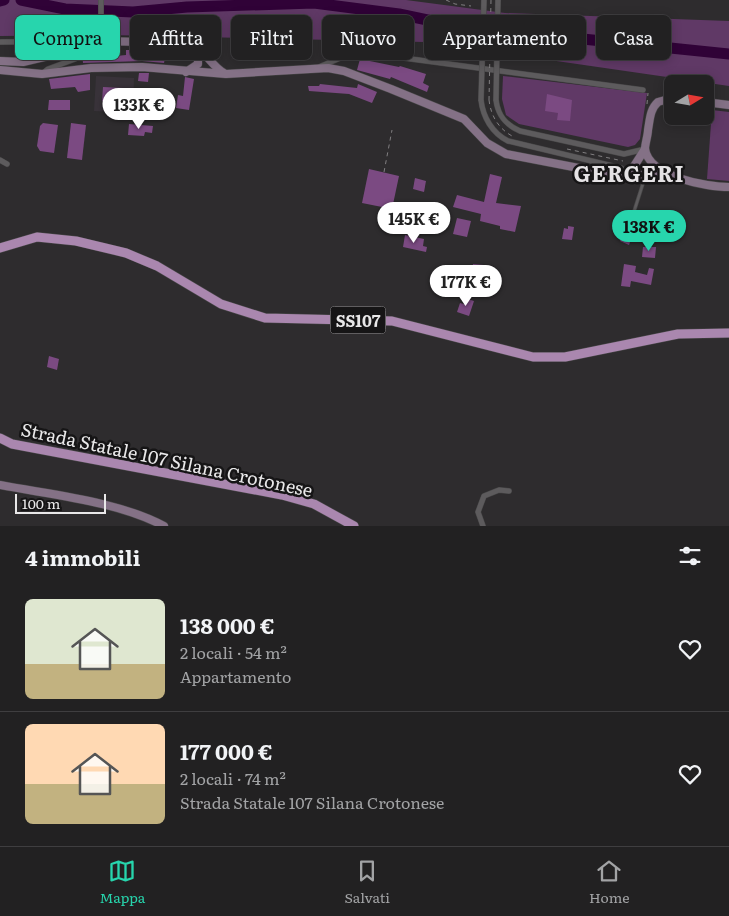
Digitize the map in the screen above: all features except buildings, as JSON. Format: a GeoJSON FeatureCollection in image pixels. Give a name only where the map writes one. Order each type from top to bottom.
{"type":"FeatureCollection","features":[{"type":"Feature","properties":{"kind":"main road","name":"SS107"},"geometry":{"type":"LineString","coordinates":[[0,248],[37,237],[76,241],[126,253],[157,266],[221,304],[264,318],[392,321],[533,357],[573,356],[678,334],[729,333]]}},
{"type":"Feature","properties":{"kind":"main road","name":"Strada Statale 107 Silana Crotonese"},"geometry":{"type":"LineString","coordinates":[[0,438],[25,447],[282,495],[314,504],[354,526]]}},
{"type":"Feature","properties":{"kind":"street"},"geometry":{"type":"LineString","coordinates":[[101,0],[101,15]]}},
{"type":"Feature","properties":{"kind":"street"},"geometry":{"type":"LineString","coordinates":[[484,0],[481,100],[489,124],[501,138],[508,141],[621,168],[629,174]]}},
{"type":"Feature","properties":{"kind":"street"},"geometry":{"type":"LineString","coordinates":[[498,0],[496,100],[501,116],[513,128],[520,131],[624,154],[645,149]]}},
{"type":"Feature","properties":{"kind":"street"},"geometry":{"type":"LineString","coordinates":[[1,42],[15,42]]}},
{"type":"Feature","properties":{"kind":"street"},"geometry":{"type":"LineString","coordinates":[[318,68],[345,56],[374,54],[643,90]]}},
{"type":"Feature","properties":{"kind":"street"},"geometry":{"type":"LineString","coordinates":[[0,61],[23,62],[32,60]]}},
{"type":"Feature","properties":{"kind":"street"},"geometry":{"type":"LineString","coordinates":[[42,74],[48,69],[72,60]]}},
{"type":"Feature","properties":{"kind":"street"},"geometry":{"type":"LineString","coordinates":[[75,60],[77,70]]}},
{"type":"Feature","properties":{"kind":"street"},"geometry":{"type":"LineString","coordinates":[[186,72],[198,64],[198,60]]}},
{"type":"Feature","properties":{"kind":"street"},"geometry":{"type":"LineString","coordinates":[[208,60],[216,69],[226,74]]}},
{"type":"Feature","properties":{"kind":"street"},"geometry":{"type":"LineString","coordinates":[[0,70],[42,74],[77,70],[142,67],[226,74],[318,68],[344,71],[464,119],[487,143],[506,154],[620,176],[629,174],[645,175],[729,187]]}},
{"type":"Feature","properties":{"kind":"street"},"geometry":{"type":"LineString","coordinates":[[629,174],[645,149],[654,106],[664,100]]}},
{"type":"Feature","properties":{"kind":"street"},"geometry":{"type":"LineString","coordinates":[[714,103],[729,105]]}},
{"type":"Feature","properties":{"kind":"street"},"geometry":{"type":"LineString","coordinates":[[645,149],[655,163],[673,178]]}},
{"type":"Feature","properties":{"kind":"street"},"geometry":{"type":"LineString","coordinates":[[0,160],[7,164]]}},
{"type":"Feature","properties":{"kind":"street"},"geometry":{"type":"LineString","coordinates":[[0,485],[75,499],[139,514],[164,526]]}},
{"type":"Feature","properties":{"kind":"street"},"geometry":{"type":"LineString","coordinates":[[483,526],[478,512],[484,496],[499,490],[509,490]]}},
{"type":"Feature","properties":{"kind":"lane"},"geometry":{"type":"LineString","coordinates":[[631,221],[645,175]]}},
{"type":"Feature","properties":{"kind":"path"},"geometry":{"type":"LineString","coordinates":[[446,0],[455,4],[471,6]]}},
{"type":"Feature","properties":{"kind":"path"},"geometry":{"type":"LineString","coordinates":[[489,100],[491,0]]}},
{"type":"Feature","properties":{"kind":"path"},"geometry":{"type":"LineString","coordinates":[[384,172],[392,130]]}},
{"type":"Feature","properties":{"kind":"shaded area"},"geometry":{"type":"Polygon","coordinates":[[[0,0],[406,0],[505,13],[561,15],[424,15],[424,42],[414,42],[414,15],[322,15],[322,40],[312,40],[312,15],[231,15],[231,38],[221,37],[221,15],[130,15],[130,35],[120,35],[120,15],[15,15],[15,36],[0,36],[0,0]]]}},
{"type":"Feature","properties":{"kind":"shaded area"},"geometry":{"type":"Polygon","coordinates":[[[586,16],[596,16],[596,60],[671,60],[671,19],[729,21],[729,86],[714,84],[714,75],[664,75],[664,77],[549,60],[586,60],[586,16]]]}},
{"type":"Feature","properties":{"kind":"shaded area"},"geometry":{"type":"Polygon","coordinates":[[[96,76],[134,78],[133,113],[94,111],[96,76]]]}},
{"type":"Feature","properties":{"kind":"shaded area"},"geometry":{"type":"Polygon","coordinates":[[[503,76],[647,93],[640,139],[635,145],[628,147],[519,124],[506,115],[502,99],[503,76]]]}},
{"type":"Feature","properties":{"kind":"shaded area"},"geometry":{"type":"Polygon","coordinates":[[[714,110],[729,112],[729,181],[707,179],[711,125],[714,125],[714,110]]]}},
{"type":"Feature","properties":{"kind":"waterway"},"geometry":{"type":"LineString","coordinates":[[0,1],[4,0]]}},
{"type":"Feature","properties":{"kind":"waterway"},"geometry":{"type":"LineString","coordinates":[[21,0],[65,9],[133,12],[187,7],[314,3],[399,14],[508,37],[573,38],[729,54]]}},
{"type":"Feature","properties":{"kind":"district","name":"GERGERI"},"geometry":{"type":"Point","coordinates":[629,172]}}]}
